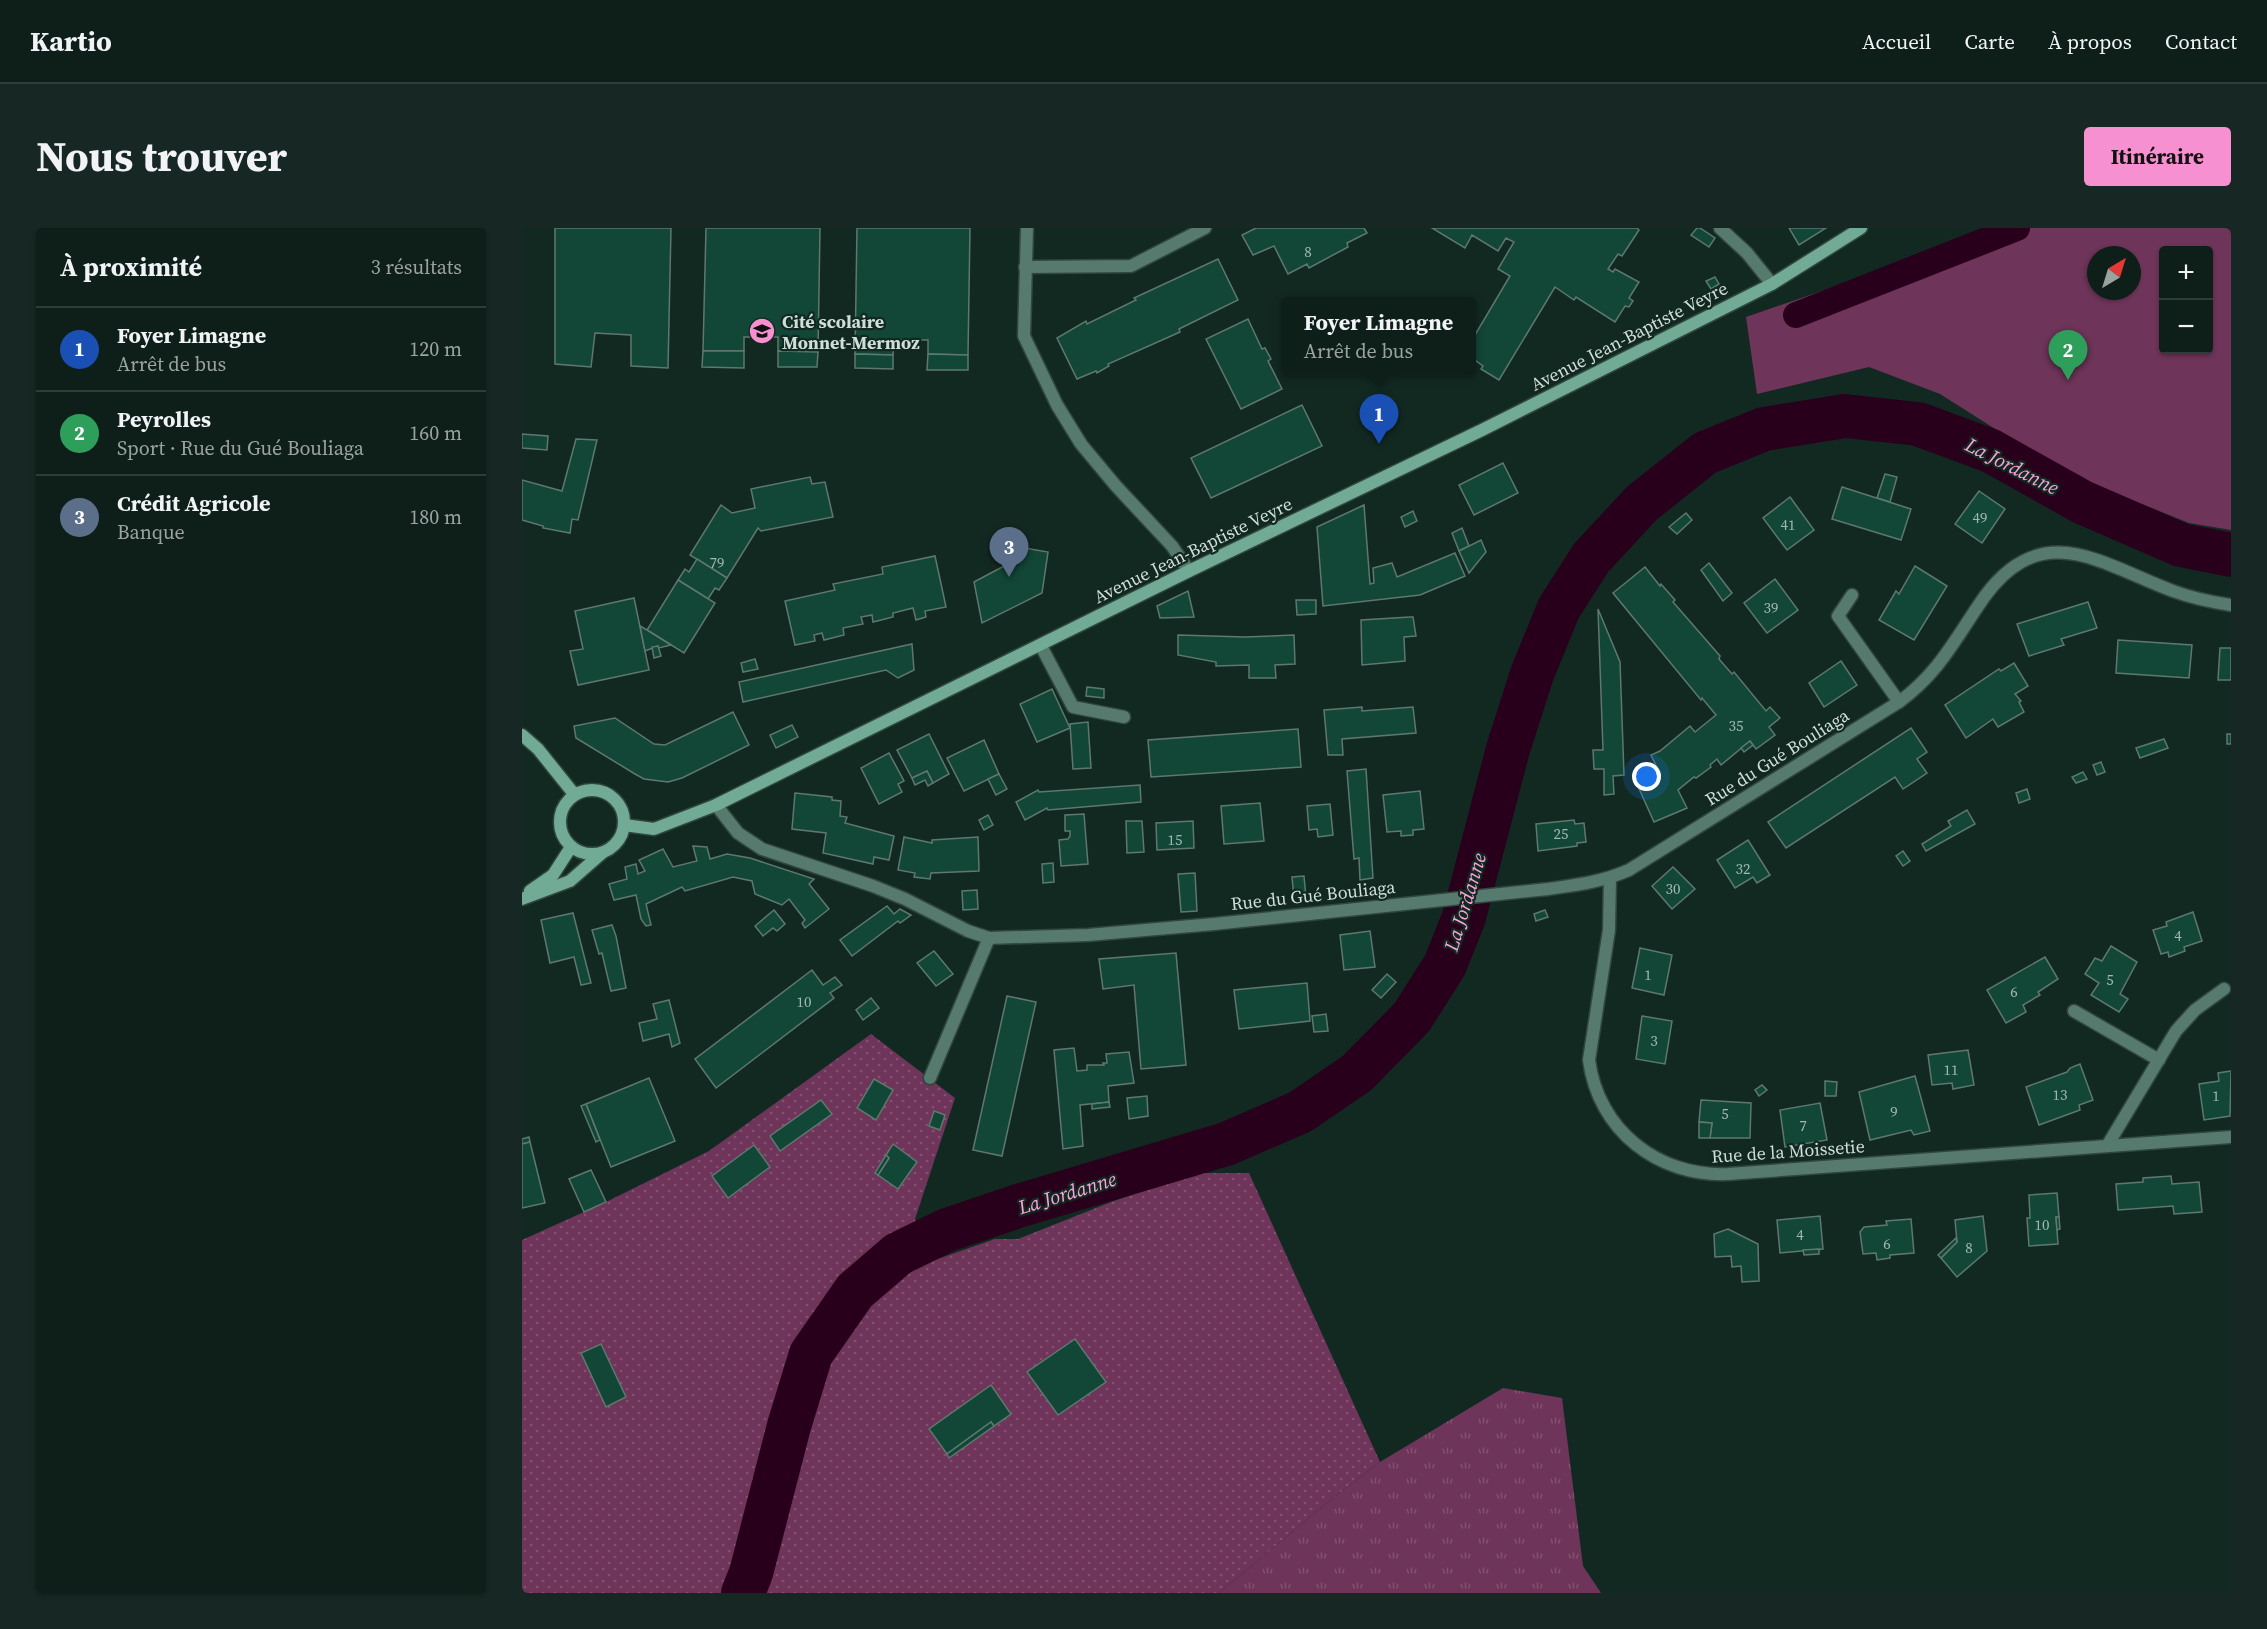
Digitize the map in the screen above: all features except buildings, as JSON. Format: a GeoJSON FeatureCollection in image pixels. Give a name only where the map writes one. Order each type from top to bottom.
{"type":"FeatureCollection","features":[{"type":"Feature","properties":{"kind":"main road","name":"Avenue Jean-Baptiste Veyre"},"geometry":{"type":"LineString","coordinates":[[624,825],[654,829],[716,805],[1189,571],[1482,430],[1772,285],[1861,228]]}},
{"type":"Feature","properties":{"kind":"main road"},"geometry":{"type":"LineString","coordinates":[[522,735],[538,749],[574,794]]}},
{"type":"Feature","properties":{"kind":"main road"},"geometry":{"type":"LineString","coordinates":[[522,897],[570,881],[618,842],[624,825],[623,814],[620,805],[613,797],[594,789],[574,794],[566,801],[559,820],[560,830],[571,847],[586,854],[603,852]]}},
{"type":"Feature","properties":{"kind":"main road"},"geometry":{"type":"LineString","coordinates":[[522,897],[553,875],[571,847]]}},
{"type":"Feature","properties":{"kind":"street"},"geometry":{"type":"LineString","coordinates":[[1027,228],[1024,336],[1057,405],[1081,444],[1116,486],[1172,546],[1189,571]]}},
{"type":"Feature","properties":{"kind":"street"},"geometry":{"type":"LineString","coordinates":[[1025,267],[1131,266],[1205,228]]}},
{"type":"Feature","properties":{"kind":"street"},"geometry":{"type":"LineString","coordinates":[[1720,228],[1748,253],[1772,285]]}},
{"type":"Feature","properties":{"kind":"street","name":"Rue du Gué Bouliaga"},"geometry":{"type":"LineString","coordinates":[[716,805],[738,833],[762,849],[873,886],[905,899],[968,932],[989,938],[1088,935],[1214,924],[1587,884],[1610,878],[1648,860],[1899,702],[1915,690],[1938,666],[1997,581],[2012,567],[2029,557],[2052,552],[2076,554],[2100,560],[2174,591],[2231,605]]}},
{"type":"Feature","properties":{"kind":"street"},"geometry":{"type":"LineString","coordinates":[[1852,595],[1838,616],[1899,702]]}},
{"type":"Feature","properties":{"kind":"street"},"geometry":{"type":"LineString","coordinates":[[1041,645],[1073,707],[1124,717]]}},
{"type":"Feature","properties":{"kind":"street","name":"Rue de la Moissetie"},"geometry":{"type":"LineString","coordinates":[[1610,878],[1609,930],[1589,1060],[1592,1079],[1606,1113],[1621,1132],[1638,1146],[1668,1164],[1690,1172],[1708,1175],[2231,1137]]}},
{"type":"Feature","properties":{"kind":"street"},"geometry":{"type":"LineString","coordinates":[[930,1078],[989,938]]}},
{"type":"Feature","properties":{"kind":"street"},"geometry":{"type":"LineString","coordinates":[[2108,1146],[2176,1031],[2188,1017],[2224,989]]}},
{"type":"Feature","properties":{"kind":"street"},"geometry":{"type":"LineString","coordinates":[[2074,1011],[2159,1060]]}},
{"type":"Feature","properties":{"kind":"green space"},"geometry":{"type":"Polygon","coordinates":[[[1993,228],[2231,228],[2231,530],[2189,523],[2065,473],[1940,394],[1869,367],[1757,394],[1746,317],[1889,268],[1993,228]]]}},
{"type":"Feature","properties":{"kind":"green space"},"geometry":{"type":"Polygon","coordinates":[[[871,1034],[955,1098],[915,1219],[929,1262],[995,1239],[1018,1239],[1111,1202],[1197,1173],[1249,1173],[1380,1462],[1334,1497],[1219,1593],[522,1593],[522,1240],[709,1151],[871,1034]]]}},
{"type":"Feature","properties":{"kind":"green space"},"geometry":{"type":"Polygon","coordinates":[[[1503,1388],[1562,1398],[1583,1566],[1601,1593],[1219,1593],[1334,1497],[1380,1462],[1503,1388]]]}},
{"type":"Feature","properties":{"kind":"waterway"},"geometry":{"type":"LineString","coordinates":[[1796,315],[2017,228]]}},
{"type":"Feature","properties":{"kind":"waterway","name":"La Jordanne"},"geometry":{"type":"LineString","coordinates":[[743,1593],[751,1573],[789,1426],[811,1354],[855,1291],[898,1254],[947,1230],[1018,1206],[1226,1144],[1300,1112],[1357,1073],[1412,1017],[1445,965],[1464,917],[1508,749],[1532,674],[1559,608],[1591,558],[1642,503],[1705,453],[1764,429],[1845,416],[1918,424],[1991,451],[2082,502],[2181,545],[2231,555]]}},
{"type":"Feature","properties":{"kind":"place","name":"Cité scolaire Monnet-Mermoz"},"geometry":{"type":"Point","coordinates":[762,331]}},
{"type":"Feature","properties":{"kind":"place","name":"Peyrolles"},"geometry":{"type":"Point","coordinates":[2068,380]}},
{"type":"Feature","properties":{"kind":"place","name":"Foyer Limagne"},"geometry":{"type":"Point","coordinates":[1379,444]}},
{"type":"Feature","properties":{"kind":"place","name":"Crédit Agricole"},"geometry":{"type":"Point","coordinates":[1009,577]}}]}
